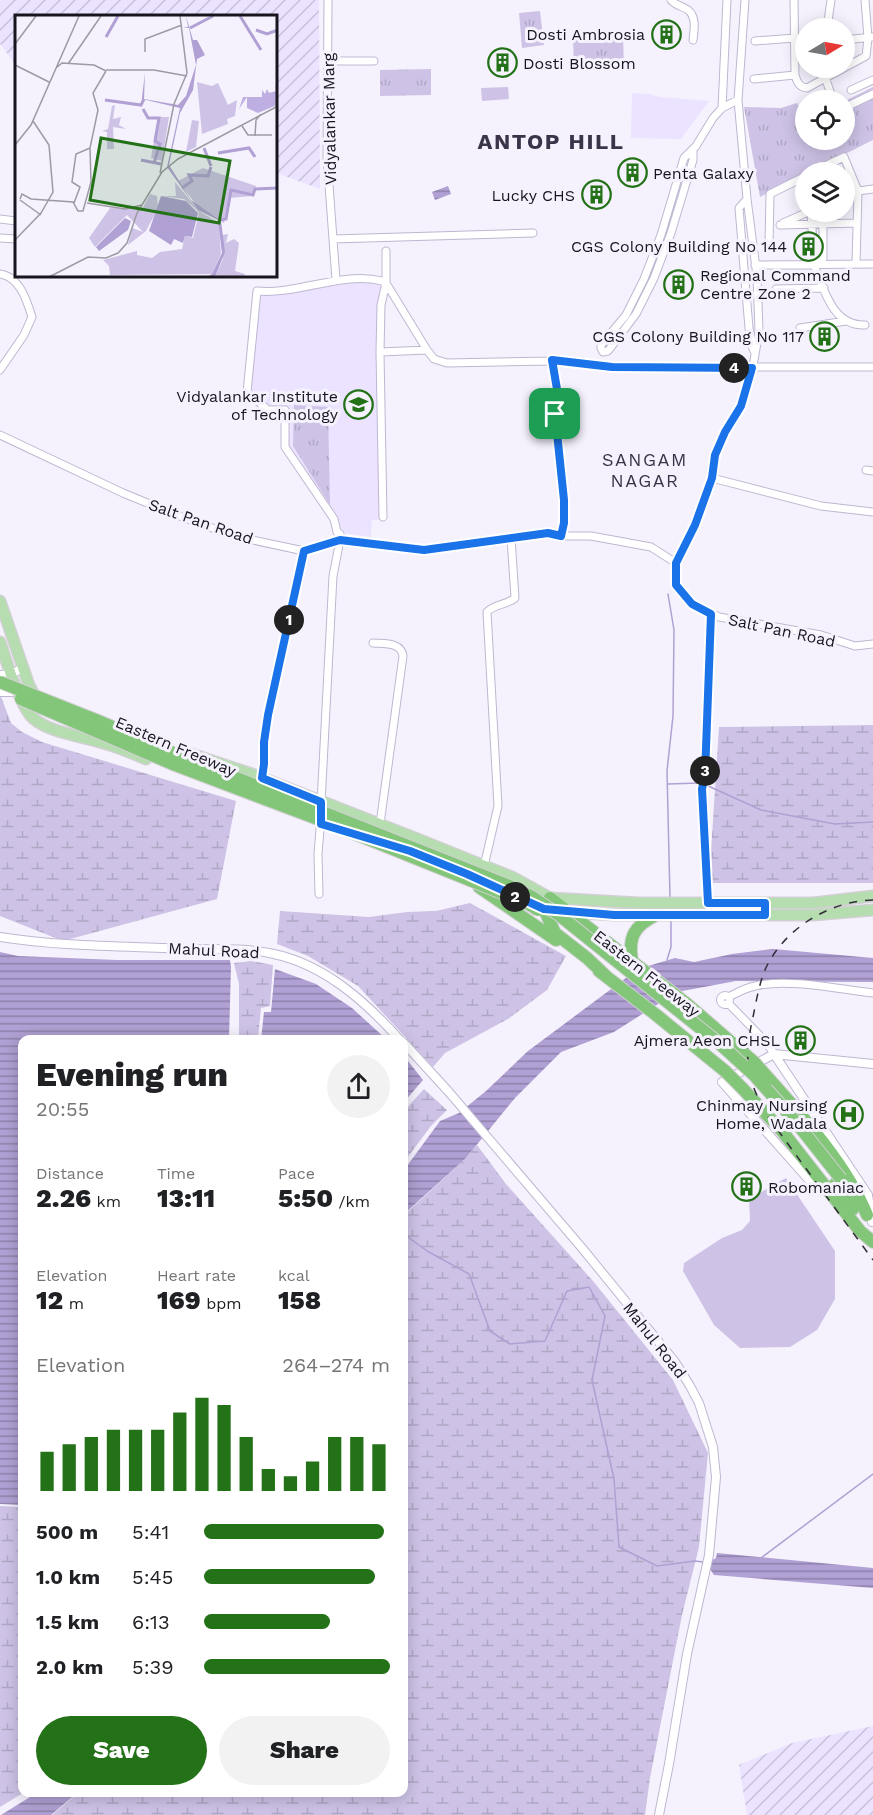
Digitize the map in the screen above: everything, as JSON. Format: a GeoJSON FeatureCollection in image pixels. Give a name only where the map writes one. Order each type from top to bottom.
{"type":"FeatureCollection","features":[{"type":"Feature","properties":{"kind":"highway","name":"Eastern Freeway"},"geometry":{"type":"LineString","coordinates":[[0,682],[532,897],[559,915],[720,1044],[777,1098],[835,1185],[871,1220]]}},
{"type":"Feature","properties":{"kind":"highway","name":"Eastern Freeway"},"geometry":{"type":"LineString","coordinates":[[0,691],[175,765],[527,903],[555,921],[715,1048],[749,1080],[792,1127],[873,1236]]}},
{"type":"Feature","properties":{"kind":"highway"},"geometry":{"type":"LineString","coordinates":[[467,874],[476,885],[606,976]]}},
{"type":"Feature","properties":{"kind":"highway"},"geometry":{"type":"LineString","coordinates":[[547,904],[555,933],[655,1014],[724,1076],[743,1089],[835,1185],[860,1231],[873,1242]]}},
{"type":"Feature","properties":{"kind":"highway"},"geometry":{"type":"LineString","coordinates":[[547,904],[568,912],[680,999],[754,1062],[791,1103],[850,1180],[871,1220]]}},
{"type":"Feature","properties":{"kind":"highway"},"geometry":{"type":"LineString","coordinates":[[634,963],[630,946],[634,933],[644,921],[667,910]]}},
{"type":"Feature","properties":{"kind":"main road"},"geometry":{"type":"LineString","coordinates":[[0,601],[29,685],[36,700],[48,711],[195,755],[262,778],[512,877],[547,904]]}},
{"type":"Feature","properties":{"kind":"main road"},"geometry":{"type":"LineString","coordinates":[[1,651],[6,674],[31,715],[41,723],[54,729],[105,743],[321,824],[410,851],[547,904],[667,910],[765,909],[873,896]]}},
{"type":"Feature","properties":{"kind":"main road"},"geometry":{"type":"LineString","coordinates":[[568,912],[614,915],[708,903],[813,915],[873,910]]}},
{"type":"Feature","properties":{"kind":"main road"},"geometry":{"type":"LineString","coordinates":[[813,903],[813,915]]}},
{"type":"Feature","properties":{"kind":"street","name":"Vidyalankar Marg"},"geometry":{"type":"LineString","coordinates":[[328,0],[327,158],[336,280]]}},
{"type":"Feature","properties":{"kind":"street"},"geometry":{"type":"LineString","coordinates":[[670,0],[690,11],[695,25],[693,40]]}},
{"type":"Feature","properties":{"kind":"street"},"geometry":{"type":"LineString","coordinates":[[722,108],[727,0]]}},
{"type":"Feature","properties":{"kind":"street"},"geometry":{"type":"LineString","coordinates":[[676,563],[695,525],[712,478],[715,455],[725,432],[741,406],[752,368],[759,331],[755,265],[738,100],[745,0]]}},
{"type":"Feature","properties":{"kind":"street"},"geometry":{"type":"LineString","coordinates":[[755,41],[795,41],[794,0]]}},
{"type":"Feature","properties":{"kind":"street"},"geometry":{"type":"LineString","coordinates":[[828,18],[831,0]]}},
{"type":"Feature","properties":{"kind":"street"},"geometry":{"type":"LineString","coordinates":[[855,63],[866,56],[871,38],[865,0]]}},
{"type":"Feature","properties":{"kind":"street"},"geometry":{"type":"LineString","coordinates":[[855,39],[871,38]]}},
{"type":"Feature","properties":{"kind":"street"},"geometry":{"type":"LineString","coordinates":[[328,61],[374,61]]}},
{"type":"Feature","properties":{"kind":"street"},"geometry":{"type":"LineString","coordinates":[[754,79],[795,75]]}},
{"type":"Feature","properties":{"kind":"street"},"geometry":{"type":"LineString","coordinates":[[796,78],[802,87],[807,88],[823,78]]}},
{"type":"Feature","properties":{"kind":"street"},"geometry":{"type":"LineString","coordinates":[[851,90],[873,80]]}},
{"type":"Feature","properties":{"kind":"street"},"geometry":{"type":"LineString","coordinates":[[855,103],[873,94]]}},
{"type":"Feature","properties":{"kind":"street"},"geometry":{"type":"LineString","coordinates":[[693,149],[693,160],[659,265],[636,314],[608,351],[603,351],[601,350],[602,345],[626,315],[651,261],[684,158],[722,108],[738,100]]}},
{"type":"Feature","properties":{"kind":"street"},"geometry":{"type":"LineString","coordinates":[[833,162],[844,157],[846,162]]}},
{"type":"Feature","properties":{"kind":"street"},"geometry":{"type":"LineString","coordinates":[[770,244],[770,194],[795,182]]}},
{"type":"Feature","properties":{"kind":"street"},"geometry":{"type":"LineString","coordinates":[[855,184],[858,191],[856,264]]}},
{"type":"Feature","properties":{"kind":"street"},"geometry":{"type":"LineString","coordinates":[[855,192],[873,189]]}},
{"type":"Feature","properties":{"kind":"street"},"geometry":{"type":"LineString","coordinates":[[747,199],[740,208],[749,328],[755,352]]}},
{"type":"Feature","properties":{"kind":"street"},"geometry":{"type":"LineString","coordinates":[[771,227],[795,218]]}},
{"type":"Feature","properties":{"kind":"street"},"geometry":{"type":"LineString","coordinates":[[0,219],[15,220]]}},
{"type":"Feature","properties":{"kind":"street"},"geometry":{"type":"LineString","coordinates":[[812,222],[814,260],[818,262],[822,259],[823,225]]}},
{"type":"Feature","properties":{"kind":"street"},"geometry":{"type":"LineString","coordinates":[[780,225],[857,223]]}},
{"type":"Feature","properties":{"kind":"street"},"geometry":{"type":"LineString","coordinates":[[333,239],[533,233]]}},
{"type":"Feature","properties":{"kind":"street"},"geometry":{"type":"LineString","coordinates":[[0,238],[15,239]]}},
{"type":"Feature","properties":{"kind":"street"},"geometry":{"type":"LineString","coordinates":[[382,517],[380,352],[381,304],[386,283],[386,251]]}},
{"type":"Feature","properties":{"kind":"street"},"geometry":{"type":"LineString","coordinates":[[651,261],[659,265]]}},
{"type":"Feature","properties":{"kind":"street"},"geometry":{"type":"LineString","coordinates":[[755,265],[873,264]]}},
{"type":"Feature","properties":{"kind":"street"},"geometry":{"type":"LineString","coordinates":[[814,265],[830,303],[840,317],[857,326],[865,325]]}},
{"type":"Feature","properties":{"kind":"street"},"geometry":{"type":"LineString","coordinates":[[0,274],[7,275],[25,294],[32,317],[24,335],[0,370]]}},
{"type":"Feature","properties":{"kind":"street"},"geometry":{"type":"LineString","coordinates":[[319,894],[318,854],[333,576],[340,537],[334,519],[285,447],[285,410],[268,410],[247,392],[257,291],[267,292],[336,280],[378,280],[386,283],[427,350],[434,359],[447,363],[552,360],[612,367],[873,368]]}},
{"type":"Feature","properties":{"kind":"street"},"geometry":{"type":"LineString","coordinates":[[776,289],[824,288]]}},
{"type":"Feature","properties":{"kind":"street"},"geometry":{"type":"LineString","coordinates":[[800,328],[846,321]]}},
{"type":"Feature","properties":{"kind":"street"},"geometry":{"type":"LineString","coordinates":[[380,352],[427,350]]}},
{"type":"Feature","properties":{"kind":"street"},"geometry":{"type":"LineString","coordinates":[[552,360],[557,389],[555,414],[564,500],[564,523],[561,536]]}},
{"type":"Feature","properties":{"kind":"street","name":"Salt Pan Road"},"geometry":{"type":"LineString","coordinates":[[0,435],[123,493],[234,536],[304,551],[340,537],[424,550],[548,533],[561,536],[591,536],[651,548],[676,563],[676,585],[692,604],[711,614],[753,624],[820,635],[855,646],[873,645]]}},
{"type":"Feature","properties":{"kind":"street"},"geometry":{"type":"LineString","coordinates":[[712,478],[821,506],[873,512]]}},
{"type":"Feature","properties":{"kind":"street"},"geometry":{"type":"LineString","coordinates":[[484,866],[498,806],[487,612],[515,598],[511,538]]}},
{"type":"Feature","properties":{"kind":"street"},"geometry":{"type":"LineString","coordinates":[[262,778],[268,715],[304,551]]}},
{"type":"Feature","properties":{"kind":"street"},"geometry":{"type":"LineString","coordinates":[[708,903],[702,789],[705,775],[711,614]]}},
{"type":"Feature","properties":{"kind":"street"},"geometry":{"type":"LineString","coordinates":[[373,643],[397,646],[403,652],[380,824]]}},
{"type":"Feature","properties":{"kind":"street"},"geometry":{"type":"LineString","coordinates":[[6,674],[23,668]]}},
{"type":"Feature","properties":{"kind":"street"},"geometry":{"type":"LineString","coordinates":[[0,691],[18,691],[29,685]]}},
{"type":"Feature","properties":{"kind":"street","name":"Mahul Road"},"geometry":{"type":"LineString","coordinates":[[0,937],[58,944],[231,950],[273,954],[304,965],[335,980],[363,1001],[395,1035]]}},
{"type":"Feature","properties":{"kind":"street"},"geometry":{"type":"LineString","coordinates":[[871,1220],[868,1194],[766,1042],[728,1000],[755,986],[774,984],[810,985],[873,993]]}},
{"type":"Feature","properties":{"kind":"street","name":"Mahul Road"},"geometry":{"type":"LineString","coordinates":[[408,1047],[448,1091],[675,1362],[699,1403],[713,1447],[716,1477],[709,1555],[687,1654],[659,1815]]}},
{"type":"Feature","properties":{"kind":"street"},"geometry":{"type":"LineString","coordinates":[[835,1185],[817,1189],[724,1076],[774,1054],[873,1064]]}},
{"type":"Feature","properties":{"kind":"shaded area"},"geometry":{"type":"Polygon","coordinates":[[[319,0],[320,189],[278,174],[278,15],[15,15],[15,64],[0,44],[0,1],[319,0]]]}},
{"type":"Feature","properties":{"kind":"shaded area"},"geometry":{"type":"Polygon","coordinates":[[[632,93],[709,101],[681,139],[631,138],[632,93]]]}},
{"type":"Feature","properties":{"kind":"shaded area"},"geometry":{"type":"Polygon","coordinates":[[[448,186],[451,194],[435,200],[432,192],[448,186]]]}},
{"type":"Feature","properties":{"kind":"shaded area"},"geometry":{"type":"Polygon","coordinates":[[[382,281],[386,520],[372,520],[371,537],[337,532],[334,519],[285,447],[285,410],[268,410],[247,392],[256,343],[260,294],[382,281]]]}},
{"type":"Feature","properties":{"kind":"shaded area"},"geometry":{"type":"Polygon","coordinates":[[[773,949],[873,958],[873,982],[736,981],[677,992],[614,1032],[561,1052],[515,1098],[466,1158],[408,1210],[408,1165],[440,1121],[459,1113],[528,1051],[638,969],[675,958],[694,962],[773,949]]]}},
{"type":"Feature","properties":{"kind":"shaded area"},"geometry":{"type":"Polygon","coordinates":[[[0,952],[18,956],[117,960],[230,960],[229,1035],[18,1035],[18,1505],[0,1504],[0,952]]]}},
{"type":"Feature","properties":{"kind":"shaded area"},"geometry":{"type":"Polygon","coordinates":[[[275,969],[316,984],[352,1008],[382,1035],[261,1035],[264,1012],[271,1012],[275,969]]]}},
{"type":"Feature","properties":{"kind":"shaded area"},"geometry":{"type":"Polygon","coordinates":[[[408,1061],[423,1080],[408,1097],[408,1061]]]}},
{"type":"Feature","properties":{"kind":"shaded area"},"geometry":{"type":"Polygon","coordinates":[[[717,1553],[873,1568],[873,1588],[714,1575],[710,1569],[711,1561],[716,1558],[717,1553]]]}},
{"type":"Feature","properties":{"kind":"shaded area"},"geometry":{"type":"Polygon","coordinates":[[[873,1726],[873,1815],[747,1815],[739,1765],[792,1743],[873,1726]]]}},
{"type":"Feature","properties":{"kind":"shaded area"},"geometry":{"type":"Polygon","coordinates":[[[30,1797],[72,1797],[51,1815],[1,1815],[30,1797]]]}},
{"type":"Feature","properties":{"kind":"green space"},"geometry":{"type":"Polygon","coordinates":[[[540,11],[544,45],[522,48],[519,13],[540,11]]]}},
{"type":"Feature","properties":{"kind":"green space"},"geometry":{"type":"Polygon","coordinates":[[[623,34],[624,68],[574,70],[573,36],[623,34]]]}},
{"type":"Feature","properties":{"kind":"green space"},"geometry":{"type":"Polygon","coordinates":[[[431,69],[431,95],[380,96],[380,70],[431,69]]]}},
{"type":"Feature","properties":{"kind":"green space"},"geometry":{"type":"Polygon","coordinates":[[[508,87],[509,99],[482,101],[481,88],[508,87]]]}},
{"type":"Feature","properties":{"kind":"green space"},"geometry":{"type":"Polygon","coordinates":[[[873,87],[873,140],[855,149],[855,96],[873,87]]]}},
{"type":"Feature","properties":{"kind":"green space"},"geometry":{"type":"Polygon","coordinates":[[[795,104],[795,150],[853,150],[829,162],[795,162],[795,179],[760,197],[744,107],[781,108],[795,104]]]}},
{"type":"Feature","properties":{"kind":"green space"},"geometry":{"type":"Polygon","coordinates":[[[294,405],[328,407],[330,505],[293,446],[294,405]]]}},
{"type":"Feature","properties":{"kind":"green space"},"geometry":{"type":"Polygon","coordinates":[[[0,694],[11,723],[22,732],[42,742],[236,801],[217,899],[63,941],[0,916],[0,694]]]}},
{"type":"Feature","properties":{"kind":"green space"},"geometry":{"type":"Polygon","coordinates":[[[873,725],[873,883],[709,883],[719,727],[873,725]]]}},
{"type":"Feature","properties":{"kind":"green space"},"geometry":{"type":"Polygon","coordinates":[[[470,903],[566,956],[547,990],[508,1019],[445,1053],[433,1067],[408,1040],[408,1035],[403,1035],[358,986],[308,956],[277,944],[280,911],[369,917],[436,911],[470,903]]]}},
{"type":"Feature","properties":{"kind":"green space"},"geometry":{"type":"Polygon","coordinates":[[[251,961],[273,965],[270,1006],[261,1008],[258,1035],[239,1035],[239,984],[234,963],[251,961]]]}},
{"type":"Feature","properties":{"kind":"green space"},"geometry":{"type":"Polygon","coordinates":[[[424,1089],[447,1110],[431,1126],[408,1157],[408,1107],[424,1089]]]}},
{"type":"Feature","properties":{"kind":"green space"},"geometry":{"type":"Polygon","coordinates":[[[477,1145],[506,1184],[593,1281],[673,1380],[708,1453],[699,1547],[682,1615],[650,1778],[645,1815],[52,1815],[73,1797],[408,1797],[408,1211],[477,1145]]]}},
{"type":"Feature","properties":{"kind":"green space"},"geometry":{"type":"Polygon","coordinates":[[[786,1178],[835,1251],[835,1299],[817,1330],[790,1347],[740,1348],[714,1325],[683,1271],[684,1263],[722,1238],[742,1230],[750,1221],[749,1199],[786,1178]]]}},
{"type":"Feature","properties":{"kind":"green space"},"geometry":{"type":"Polygon","coordinates":[[[0,1506],[18,1507],[18,1796],[0,1807],[0,1506]]]}},
{"type":"Feature","properties":{"kind":"waterway"},"geometry":{"type":"LineString","coordinates":[[668,594],[674,630],[673,716],[667,771],[670,898]]}},
{"type":"Feature","properties":{"kind":"waterway"},"geometry":{"type":"LineString","coordinates":[[668,784],[699,783]]}},
{"type":"Feature","properties":{"kind":"waterway"},"geometry":{"type":"LineString","coordinates":[[706,785],[761,810],[835,824],[873,822]]}},
{"type":"Feature","properties":{"kind":"waterway"},"geometry":{"type":"LineString","coordinates":[[667,960],[671,947],[671,921]]}},
{"type":"Feature","properties":{"kind":"waterway"},"geometry":{"type":"LineString","coordinates":[[408,1237],[427,1251],[469,1274],[490,1331],[510,1344],[545,1341],[567,1291],[589,1287],[605,1316],[592,1380],[614,1479],[619,1547],[657,1566],[703,1562]]}},
{"type":"Feature","properties":{"kind":"waterway"},"geometry":{"type":"LineString","coordinates":[[761,1558],[873,1474]]}},
{"type":"Feature","properties":{"kind":"railway"},"geometry":{"type":"LineString","coordinates":[[873,900],[856,902],[823,912],[808,921],[782,943],[762,977],[748,1044],[749,1071],[766,1114],[873,1260]]}},
{"type":"Feature","properties":{"kind":"place","name":"Dosti Ambrosia"},"geometry":{"type":"Point","coordinates":[666,34]}},
{"type":"Feature","properties":{"kind":"place","name":"Dosti Blossom"},"geometry":{"type":"Point","coordinates":[502,63]}},
{"type":"Feature","properties":{"kind":"place","name":"Penta Galaxy"},"geometry":{"type":"Point","coordinates":[632,173]}},
{"type":"Feature","properties":{"kind":"place","name":"Lucky CHS"},"geometry":{"type":"Point","coordinates":[596,195]}},
{"type":"Feature","properties":{"kind":"place","name":"CGS Colony Building No 144"},"geometry":{"type":"Point","coordinates":[808,246]}},
{"type":"Feature","properties":{"kind":"place","name":"Regional Command Centre Zone 2"},"geometry":{"type":"Point","coordinates":[679,284]}},
{"type":"Feature","properties":{"kind":"place","name":"CGS Colony Building No 117"},"geometry":{"type":"Point","coordinates":[825,336]}},
{"type":"Feature","properties":{"kind":"place","name":"Vidyalankar Institute of Technology"},"geometry":{"type":"Point","coordinates":[359,405]}},
{"type":"Feature","properties":{"kind":"place","name":"Ajmera Aeon CHSL"},"geometry":{"type":"Point","coordinates":[801,1040]}},
{"type":"Feature","properties":{"kind":"place","name":"Chinmay Nursing Home, Wadala"},"geometry":{"type":"Point","coordinates":[848,1114]}},
{"type":"Feature","properties":{"kind":"place","name":"Robomaniac"},"geometry":{"type":"Point","coordinates":[747,1187]}},
{"type":"Feature","properties":{"kind":"district","name":"ANTOP HILL"},"geometry":{"type":"Point","coordinates":[551,141]}},
{"type":"Feature","properties":{"kind":"district","name":"SANGAM NAGAR"},"geometry":{"type":"Point","coordinates":[645,470]}},
{"type":"Feature","properties":{"kind":"route"},"geometry":{"type":"LineString","coordinates":[[552,360],[612,367],[752,368],[741,406],[725,432],[715,455],[712,478],[695,525],[676,563],[676,585],[692,604],[711,614],[705,775],[702,789],[708,903],[765,903],[765,915],[614,915],[544,909],[410,851],[321,824],[321,802],[262,778],[268,715],[304,551],[340,540],[424,550],[548,533],[561,536],[564,523],[564,500],[555,414],[557,389],[552,360]]}}]}
